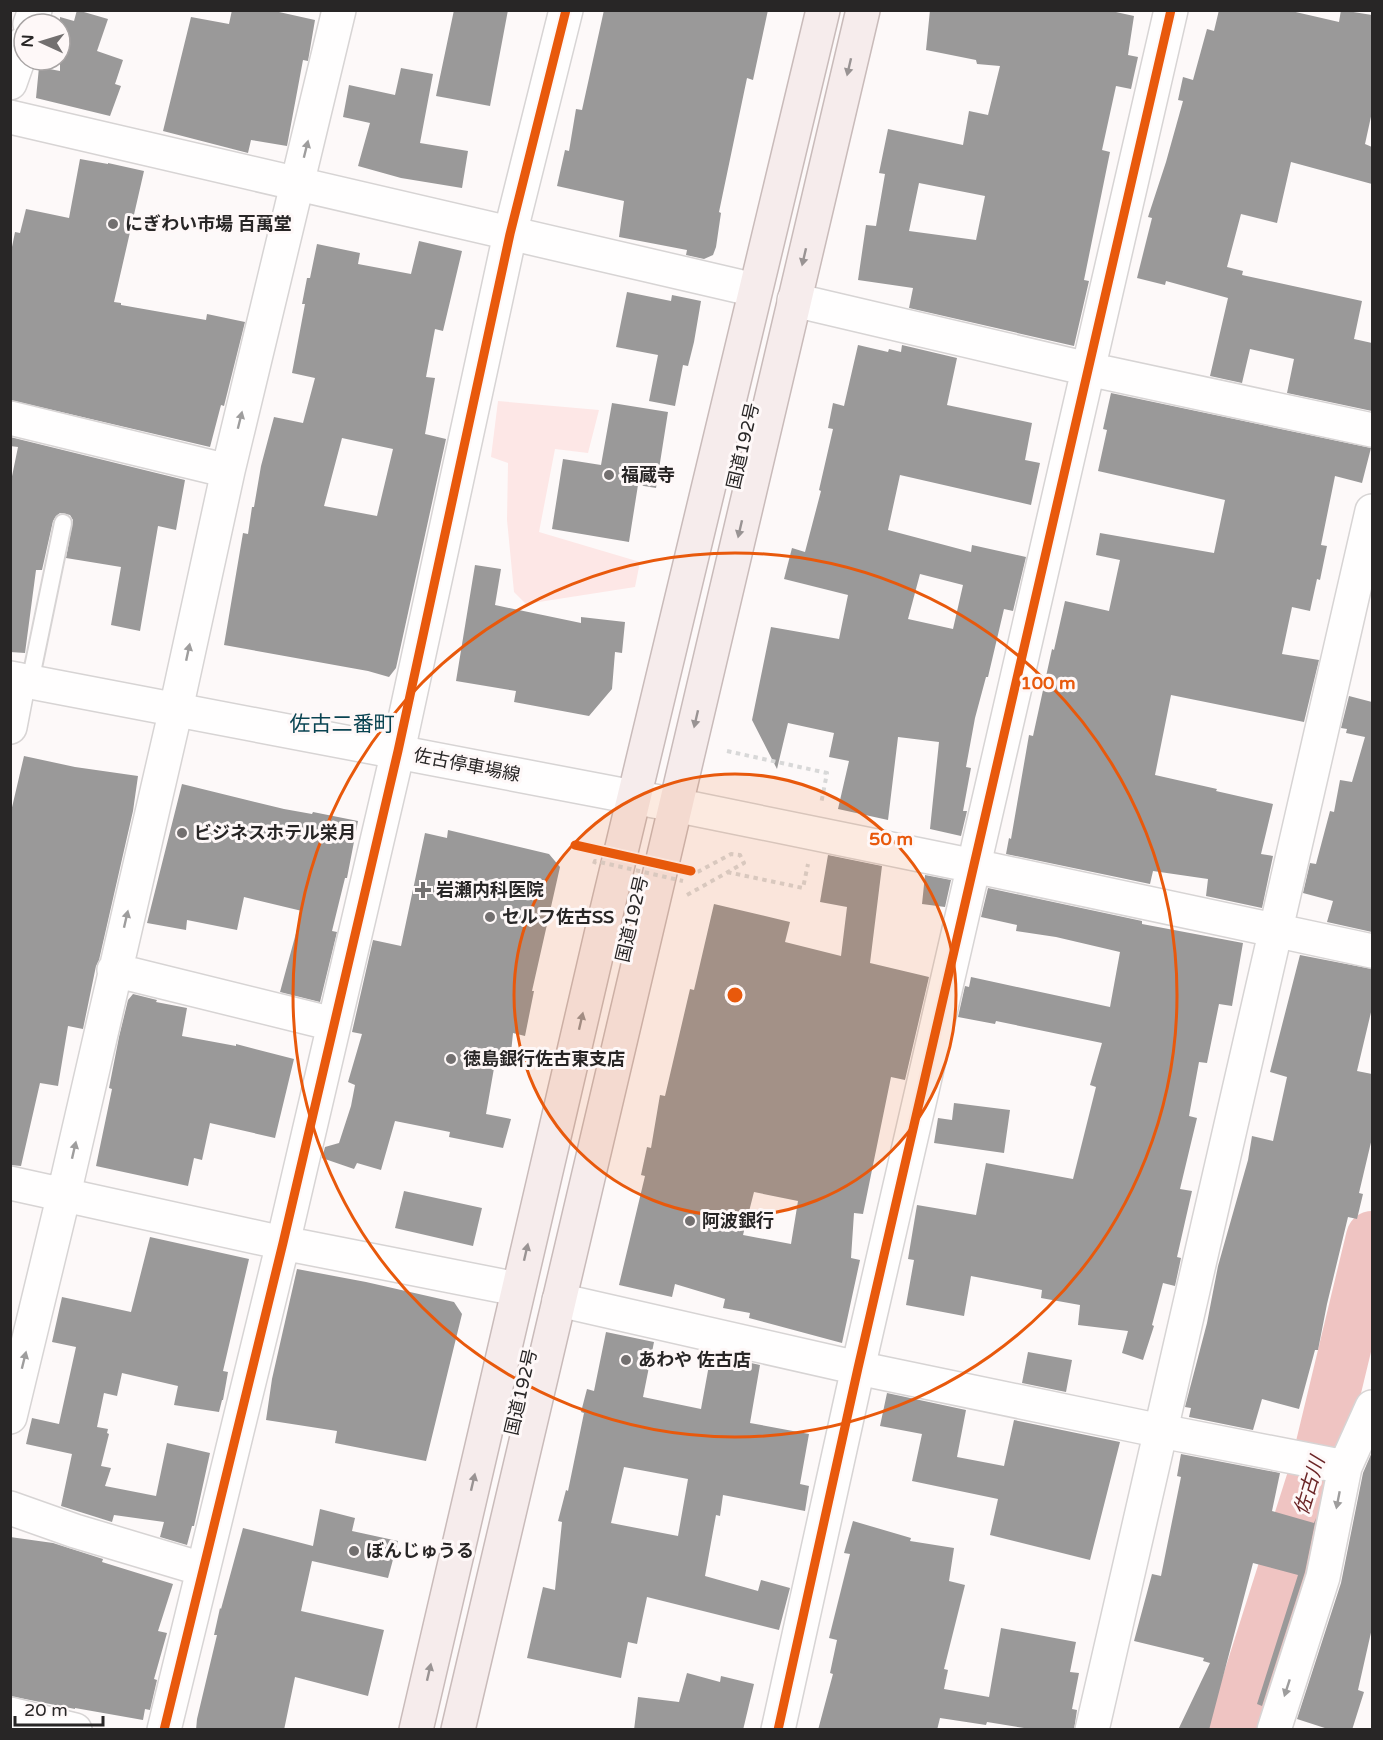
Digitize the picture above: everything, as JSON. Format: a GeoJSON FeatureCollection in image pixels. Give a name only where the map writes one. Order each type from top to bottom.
{"type":"FeatureCollection","features":[{"type":"Feature","properties":{"kind":"highway","name":"国道192号"},"geometry":{"type":"LineString","coordinates":[[416,1730],[517,1289],[823,10]]}},
{"type":"Feature","properties":{"kind":"highway","name":"国道192号"},"geometry":{"type":"LineString","coordinates":[[458,1730],[559,1300],[676,868],[675,805],[863,10]]}},
{"type":"Feature","properties":{"kind":"street"},"geometry":{"type":"LineString","coordinates":[[10,1417],[176,709],[228,471],[339,10]]}},
{"type":"Feature","properties":{"kind":"street"},"geometry":{"type":"LineString","coordinates":[[164,1730],[283,1243],[398,751],[510,234],[566,10]]}},
{"type":"Feature","properties":{"kind":"street"},"geometry":{"type":"LineString","coordinates":[[778,1730],[858,1368],[1171,10]]}},
{"type":"Feature","properties":{"kind":"street"},"geometry":{"type":"LineString","coordinates":[[10,117],[755,290]]}},
{"type":"Feature","properties":{"kind":"street"},"geometry":{"type":"LineString","coordinates":[[794,300],[1088,369],[1372,430]]}},
{"type":"Feature","properties":{"kind":"street"},"geometry":{"type":"LineString","coordinates":[[10,418],[228,471]]}},
{"type":"Feature","properties":{"kind":"street"},"geometry":{"type":"LineString","coordinates":[[1092,1730],[1372,512]]}},
{"type":"Feature","properties":{"kind":"street"},"geometry":{"type":"LineString","coordinates":[[10,727],[20,680]]}},
{"type":"Feature","properties":{"kind":"street","name":"佐古停車場線"},"geometry":{"type":"LineString","coordinates":[[20,680],[675,805],[975,866],[1372,951]]}},
{"type":"Feature","properties":{"kind":"street"},"geometry":{"type":"LineString","coordinates":[[114,970],[333,1024]]}},
{"type":"Feature","properties":{"kind":"street"},"geometry":{"type":"LineString","coordinates":[[10,1183],[283,1243],[517,1289]]}},
{"type":"Feature","properties":{"kind":"street"},"geometry":{"type":"LineString","coordinates":[[559,1300],[858,1368],[1335,1465]]}},
{"type":"Feature","properties":{"kind":"street"},"geometry":{"type":"LineString","coordinates":[[1274,1730],[1323,1577],[1335,1465],[1372,1407]]}},
{"type":"Feature","properties":{"kind":"street"},"geometry":{"type":"LineString","coordinates":[[10,1508],[75,1531],[202,1569]]}},
{"type":"Feature","properties":{"kind":"street"},"geometry":{"type":"LineString","coordinates":[[11,1717],[75,1730]]}},
{"type":"Feature","properties":{"kind":"lane"},"geometry":{"type":"LineString","coordinates":[[20,680],[63,523]]}},
{"type":"Feature","properties":{"kind":"path"},"geometry":{"type":"LineString","coordinates":[[594,864],[595,861],[683,881],[731,854],[740,855],[744,863],[686,895]]}},
{"type":"Feature","properties":{"kind":"shaded area"},"geometry":{"type":"Polygon","coordinates":[[[498,401],[599,410],[588,453],[555,449],[539,532],[640,562],[635,587],[526,604],[514,592],[507,520],[508,463],[491,457],[498,401]]]}},
{"type":"Feature","properties":{"kind":"building"},"geometry":{"type":"Polygon","coordinates":[[[77,10],[108,19],[97,51],[123,60],[115,84],[121,86],[110,116],[36,98],[39,72],[72,72],[72,20],[74,21],[77,10]]]}},
{"type":"Feature","properties":{"kind":"building"},"geometry":{"type":"Polygon","coordinates":[[[232,10],[270,10],[315,20],[308,61],[303,60],[287,146],[251,140],[248,153],[163,131],[191,17],[229,24],[232,10]]]}},
{"type":"Feature","properties":{"kind":"building"},"geometry":{"type":"Polygon","coordinates":[[[454,10],[508,10],[490,106],[436,96],[454,10]]]}},
{"type":"Feature","properties":{"kind":"building"},"geometry":{"type":"Polygon","coordinates":[[[604,10],[768,10],[753,80],[747,78],[719,212],[721,213],[716,247],[713,255],[704,259],[686,255],[687,250],[619,237],[624,201],[557,186],[565,150],[569,151],[576,109],[582,110],[604,10]]]}},
{"type":"Feature","properties":{"kind":"building"},"geometry":{"type":"Polygon","coordinates":[[[930,10],[1107,10],[1134,16],[1128,55],[1138,57],[1131,89],[1116,86],[1102,150],[1110,152],[1084,280],[1089,281],[1074,346],[909,308],[913,288],[858,280],[866,225],[876,226],[885,174],[879,173],[888,129],[963,145],[969,111],[988,115],[1000,66],[977,64],[976,60],[926,50],[930,10]],[[919,183],[909,231],[976,240],[985,196],[919,183]]]}},
{"type":"Feature","properties":{"kind":"building"},"geometry":{"type":"Polygon","coordinates":[[[1219,10],[1287,10],[1339,22],[1341,10],[1372,15],[1372,112],[1365,144],[1372,147],[1372,184],[1291,162],[1277,223],[1241,214],[1227,267],[1243,271],[1242,275],[1362,301],[1354,339],[1372,343],[1372,411],[1287,393],[1294,359],[1250,349],[1242,383],[1210,376],[1228,298],[1166,281],[1165,285],[1137,278],[1152,218],[1148,217],[1183,101],[1178,100],[1183,77],[1193,80],[1207,29],[1214,31],[1219,10]]]}},
{"type":"Feature","properties":{"kind":"building"},"geometry":{"type":"Polygon","coordinates":[[[401,68],[433,74],[420,143],[468,151],[462,188],[401,178],[358,166],[370,123],[343,117],[349,85],[395,95],[401,68]]]}},
{"type":"Feature","properties":{"kind":"building"},"geometry":{"type":"Polygon","coordinates":[[[80,159],[144,171],[114,302],[206,320],[207,314],[245,322],[224,406],[221,405],[210,447],[10,400],[10,257],[15,232],[20,233],[26,209],[69,218],[80,159]]]}},
{"type":"Feature","properties":{"kind":"building"},"geometry":{"type":"Polygon","coordinates":[[[419,241],[462,251],[443,331],[435,329],[426,377],[435,378],[425,434],[446,439],[396,668],[389,677],[368,671],[224,645],[243,533],[248,534],[261,466],[274,417],[303,423],[315,378],[292,373],[305,304],[302,304],[307,278],[310,278],[317,244],[360,253],[358,264],[411,274],[419,241]],[[342,438],[324,506],[377,516],[393,449],[342,438]]]}},
{"type":"Feature","properties":{"kind":"building"},"geometry":{"type":"Polygon","coordinates":[[[627,292],[671,301],[672,295],[701,301],[694,342],[688,366],[683,365],[675,406],[649,401],[658,355],[616,347],[627,292]]]}},
{"type":"Feature","properties":{"kind":"building"},"geometry":{"type":"Polygon","coordinates":[[[858,345],[888,352],[889,349],[901,352],[902,345],[957,358],[947,405],[1032,423],[1025,460],[1040,463],[1031,505],[900,475],[888,530],[971,552],[972,545],[1026,557],[1013,611],[1004,609],[988,677],[986,677],[975,718],[966,767],[971,768],[963,811],[967,811],[961,836],[930,829],[939,742],[898,737],[888,820],[838,809],[849,761],[829,757],[834,733],[788,723],[777,769],[752,720],[771,627],[839,639],[848,595],[784,579],[792,548],[805,552],[821,491],[819,490],[833,429],[828,428],[833,403],[844,406],[858,345]],[[920,574],[908,619],[953,629],[963,585],[920,574]]]}},
{"type":"Feature","properties":{"kind":"building"},"geometry":{"type":"Polygon","coordinates":[[[1111,393],[1371,448],[1362,483],[1335,476],[1321,545],[1327,546],[1320,580],[1317,579],[1310,611],[1292,607],[1282,654],[1319,660],[1304,722],[1171,695],[1155,775],[1273,804],[1261,854],[1273,856],[1262,908],[1206,896],[1208,879],[1153,871],[1150,884],[1006,854],[1009,838],[1011,839],[1029,735],[1033,736],[1065,601],[1109,611],[1120,560],[1096,555],[1100,533],[1214,553],[1225,500],[1098,471],[1107,430],[1103,429],[1111,393]]]}},
{"type":"Feature","properties":{"kind":"building","name":"福蔵寺"},"geometry":{"type":"Polygon","coordinates":[[[612,403],[668,412],[656,488],[638,485],[629,542],[552,529],[563,459],[601,465],[612,403]]]}},
{"type":"Feature","properties":{"kind":"building"},"geometry":{"type":"Polygon","coordinates":[[[10,437],[185,480],[176,530],[158,526],[140,631],[111,625],[121,567],[66,558],[73,520],[70,515],[60,513],[53,521],[42,570],[36,570],[25,653],[10,652],[10,486],[18,447],[10,446],[10,437]]]}},
{"type":"Feature","properties":{"kind":"building"},"geometry":{"type":"Polygon","coordinates":[[[475,565],[501,569],[495,605],[581,623],[581,617],[625,622],[622,653],[615,652],[612,689],[589,716],[514,702],[516,691],[456,681],[475,565]]]}},
{"type":"Feature","properties":{"kind":"building"},"geometry":{"type":"Polygon","coordinates":[[[1349,696],[1372,702],[1372,932],[1327,922],[1333,901],[1303,893],[1310,863],[1316,864],[1330,811],[1334,812],[1340,780],[1352,782],[1365,737],[1346,733],[1347,729],[1341,728],[1349,696]]]}},
{"type":"Feature","properties":{"kind":"building"},"geometry":{"type":"Polygon","coordinates":[[[24,756],[75,767],[138,776],[133,811],[83,1029],[68,1026],[58,1086],[40,1083],[21,1166],[10,1165],[10,816],[24,756]]]}},
{"type":"Feature","properties":{"kind":"building"},"geometry":{"type":"Polygon","coordinates":[[[182,784],[284,809],[358,821],[347,878],[345,878],[332,931],[337,932],[320,1002],[280,992],[302,911],[244,897],[237,930],[187,920],[186,930],[147,923],[182,784]]]}},
{"type":"Feature","properties":{"kind":"building"},"geometry":{"type":"Polygon","coordinates":[[[448,830],[549,854],[560,867],[532,991],[534,991],[525,1036],[513,1033],[511,1053],[497,1051],[486,1114],[511,1119],[503,1148],[449,1137],[450,1132],[395,1121],[381,1170],[357,1163],[354,1169],[322,1158],[325,1147],[339,1143],[351,1106],[355,1085],[348,1082],[362,1034],[352,1032],[373,940],[401,946],[425,833],[447,838],[448,830]]]}},
{"type":"Feature","properties":{"kind":"building"},"geometry":{"type":"Polygon","coordinates":[[[828,855],[882,866],[870,963],[929,977],[905,1080],[891,1077],[863,1214],[854,1213],[851,1258],[860,1260],[842,1343],[749,1318],[750,1313],[723,1308],[725,1299],[675,1284],[672,1297],[619,1285],[645,1176],[641,1175],[647,1147],[651,1148],[660,1095],[665,1096],[690,989],[694,990],[714,904],[790,922],[785,942],[841,956],[847,907],[820,902],[828,855]],[[754,1192],[743,1235],[791,1244],[798,1201],[754,1192]]]}},
{"type":"Feature","properties":{"kind":"building"},"geometry":{"type":"Polygon","coordinates":[[[925,875],[951,880],[945,907],[922,904],[925,875]]]}},
{"type":"Feature","properties":{"kind":"building"},"geometry":{"type":"Polygon","coordinates":[[[988,888],[1142,921],[1142,924],[1243,943],[1232,1006],[1219,1004],[1207,1063],[1199,1062],[1189,1116],[1197,1118],[1180,1189],[1192,1191],[1177,1257],[1181,1258],[1175,1286],[1163,1283],[1152,1325],[1154,1326],[1143,1360],[1122,1353],[1128,1331],[1078,1325],[1080,1305],[1041,1298],[1042,1290],[971,1276],[964,1316],[906,1305],[914,1260],[908,1259],[917,1205],[976,1215],[986,1163],[1073,1179],[1096,1087],[1090,1085],[1102,1043],[996,1021],[995,1024],[958,1017],[965,986],[969,987],[971,977],[1110,1007],[1120,952],[1056,937],[1016,931],[1017,925],[981,917],[988,888]]]}},
{"type":"Feature","properties":{"kind":"building"},"geometry":{"type":"Polygon","coordinates":[[[1300,955],[1372,969],[1372,1008],[1357,1071],[1372,1074],[1372,1138],[1359,1193],[1363,1194],[1357,1219],[1348,1217],[1318,1350],[1315,1350],[1299,1409],[1262,1399],[1253,1430],[1189,1417],[1191,1408],[1185,1407],[1207,1323],[1218,1266],[1248,1160],[1252,1136],[1273,1141],[1287,1077],[1270,1072],[1300,955]]]}},
{"type":"Feature","properties":{"kind":"building"},"geometry":{"type":"Polygon","coordinates":[[[133,994],[157,1000],[156,1002],[187,1008],[182,1036],[236,1046],[236,1044],[294,1059],[275,1138],[210,1123],[202,1160],[194,1158],[188,1186],[96,1166],[112,1089],[109,1088],[119,1037],[128,1000],[133,994]]]}},
{"type":"Feature","properties":{"kind":"building"},"geometry":{"type":"Polygon","coordinates":[[[954,1103],[1010,1110],[1004,1153],[934,1143],[938,1118],[952,1120],[954,1103]]]}},
{"type":"Feature","properties":{"kind":"building"},"geometry":{"type":"Polygon","coordinates":[[[404,1191],[482,1208],[473,1246],[395,1228],[404,1191]]]}},
{"type":"Feature","properties":{"kind":"building"},"geometry":{"type":"Polygon","coordinates":[[[150,1237],[249,1259],[223,1371],[228,1372],[219,1412],[174,1405],[178,1386],[122,1373],[117,1396],[104,1393],[97,1427],[108,1429],[109,1434],[101,1466],[111,1468],[105,1486],[156,1496],[167,1443],[210,1453],[194,1526],[192,1526],[187,1545],[160,1537],[164,1522],[114,1515],[112,1522],[61,1506],[72,1454],[26,1444],[32,1418],[59,1424],[76,1347],[52,1342],[62,1297],[131,1312],[150,1237]]]}},
{"type":"Feature","properties":{"kind":"building"},"geometry":{"type":"Polygon","coordinates":[[[297,1269],[454,1302],[462,1314],[426,1461],[335,1443],[337,1431],[266,1420],[272,1379],[297,1269]]]}},
{"type":"Feature","properties":{"kind":"building"},"geometry":{"type":"Polygon","coordinates":[[[606,1332],[654,1342],[643,1397],[701,1409],[711,1354],[760,1365],[750,1423],[809,1434],[800,1484],[809,1486],[805,1511],[723,1495],[720,1516],[716,1515],[705,1576],[758,1591],[761,1580],[790,1588],[779,1630],[647,1597],[637,1644],[628,1642],[621,1678],[527,1658],[543,1587],[555,1590],[562,1522],[558,1521],[566,1490],[568,1491],[587,1389],[594,1391],[606,1332]],[[624,1467],[611,1523],[678,1536],[688,1479],[624,1467]]]}},
{"type":"Feature","properties":{"kind":"building"},"geometry":{"type":"Polygon","coordinates":[[[1028,1352],[1072,1360],[1066,1392],[1022,1383],[1028,1352]]]}},
{"type":"Feature","properties":{"kind":"building"},"geometry":{"type":"Polygon","coordinates":[[[887,1393],[966,1410],[957,1457],[1004,1466],[1014,1420],[1120,1442],[1090,1560],[990,1535],[998,1499],[912,1481],[922,1434],[880,1426],[887,1393]]]}},
{"type":"Feature","properties":{"kind":"building"},"geometry":{"type":"Polygon","coordinates":[[[1372,1452],[1372,1628],[1358,1690],[1364,1692],[1352,1730],[1331,1730],[1297,1719],[1341,1583],[1363,1473],[1372,1452]]]}},
{"type":"Feature","properties":{"kind":"building"},"geometry":{"type":"Polygon","coordinates":[[[1181,1454],[1280,1473],[1272,1511],[1314,1523],[1316,1518],[1305,1572],[1262,1706],[1257,1704],[1298,1575],[1253,1563],[1209,1730],[1178,1730],[1210,1663],[1203,1661],[1204,1658],[1134,1641],[1152,1574],[1161,1576],[1181,1477],[1177,1476],[1181,1454]]]}},
{"type":"Feature","properties":{"kind":"building"},"geometry":{"type":"Polygon","coordinates":[[[320,1509],[355,1518],[352,1531],[398,1541],[388,1578],[312,1561],[301,1611],[384,1630],[368,1696],[295,1677],[284,1730],[196,1730],[217,1635],[214,1635],[220,1608],[243,1528],[313,1546],[320,1509]]]}},
{"type":"Feature","properties":{"kind":"building"},"geometry":{"type":"Polygon","coordinates":[[[853,1521],[911,1538],[910,1541],[954,1548],[949,1581],[965,1585],[944,1669],[948,1670],[944,1689],[989,1697],[1001,1628],[1076,1642],[1070,1672],[1079,1673],[1072,1709],[1077,1710],[1074,1730],[1037,1730],[987,1722],[986,1725],[940,1718],[937,1730],[818,1730],[833,1674],[830,1673],[837,1640],[829,1638],[850,1554],[844,1553],[853,1521]]]}},
{"type":"Feature","properties":{"kind":"building"},"geometry":{"type":"Polygon","coordinates":[[[10,1537],[53,1543],[103,1559],[102,1562],[173,1584],[158,1631],[167,1633],[154,1679],[157,1680],[150,1710],[145,1709],[143,1720],[10,1696],[10,1537]]]}},
{"type":"Feature","properties":{"kind":"building"},"geometry":{"type":"Polygon","coordinates":[[[687,1673],[720,1682],[721,1676],[754,1684],[743,1730],[634,1730],[638,1697],[679,1702],[687,1673]]]}},
{"type":"Feature","properties":{"kind":"waterway","name":"佐古川"},"geometry":{"type":"LineString","coordinates":[[1233,1730],[1316,1469],[1372,1237]]}},
{"type":"Feature","properties":{"kind":"cycle path"},"geometry":{"type":"LineString","coordinates":[[164,1730],[283,1243],[398,751],[510,234],[566,10]]}},
{"type":"Feature","properties":{"kind":"cycle path"},"geometry":{"type":"LineString","coordinates":[[778,1730],[858,1368],[1171,10]]}},
{"type":"Feature","properties":{"kind":"cycle path"},"geometry":{"type":"LineString","coordinates":[[575,845],[691,871]]}},
{"type":"Feature","properties":{"kind":"place","name":"にぎわい市場 百萬堂"},"geometry":{"type":"Point","coordinates":[113,224]}},
{"type":"Feature","properties":{"kind":"place","name":"福蔵寺"},"geometry":{"type":"Point","coordinates":[609,475]}},
{"type":"Feature","properties":{"kind":"place","name":"ビジネスホテル栄月"},"geometry":{"type":"Point","coordinates":[182,833]}},
{"type":"Feature","properties":{"kind":"place","name":"岩瀬内科医院"},"geometry":{"type":"Point","coordinates":[423,890]}},
{"type":"Feature","properties":{"kind":"place","name":"セルフ佐古SS"},"geometry":{"type":"Point","coordinates":[490,917]}},
{"type":"Feature","properties":{"kind":"place","name":"徳島銀行佐古東支店"},"geometry":{"type":"Point","coordinates":[451,1059]}},
{"type":"Feature","properties":{"kind":"place","name":"阿波銀行"},"geometry":{"type":"Point","coordinates":[690,1221]}},
{"type":"Feature","properties":{"kind":"place","name":"あわや 佐古店"},"geometry":{"type":"Point","coordinates":[626,1360]}},
{"type":"Feature","properties":{"kind":"place","name":"ぼんじゅうる"},"geometry":{"type":"Point","coordinates":[354,1551]}},
{"type":"Feature","properties":{"kind":"district","name":"佐古二番町"},"geometry":{"type":"Point","coordinates":[342,724]}}]}
